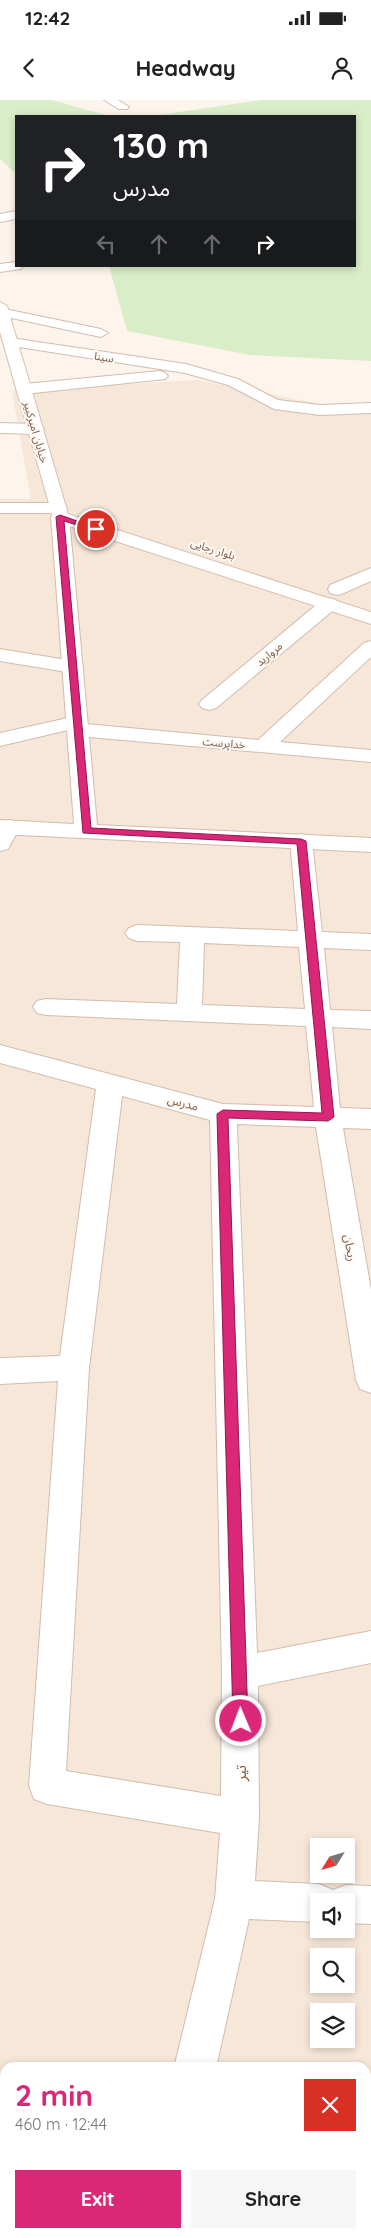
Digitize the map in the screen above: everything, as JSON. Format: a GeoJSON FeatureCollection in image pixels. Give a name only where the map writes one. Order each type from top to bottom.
{"type":"FeatureCollection","features":[{"type":"Feature","properties":{"kind":"street"},"geometry":{"type":"LineString","coordinates":[[110,100],[123,107]]}},
{"type":"Feature","properties":{"kind":"street"},"geometry":{"type":"LineString","coordinates":[[0,268],[15,266]]}},
{"type":"Feature","properties":{"kind":"street"},"geometry":{"type":"LineString","coordinates":[[1,309],[101,333]]}},
{"type":"Feature","properties":{"kind":"street","name":"خیابان امیرکبیر"},"geometry":{"type":"LineString","coordinates":[[1,309],[8,342],[24,389],[58,508],[86,831]]}},
{"type":"Feature","properties":{"kind":"street","name":"سینا"},"geometry":{"type":"LineString","coordinates":[[8,342],[196,372]]}},
{"type":"Feature","properties":{"kind":"street"},"geometry":{"type":"LineString","coordinates":[[24,389],[196,372],[233,382],[274,404],[320,410],[371,408]]}},
{"type":"Feature","properties":{"kind":"street"},"geometry":{"type":"LineString","coordinates":[[0,428],[36,429]]}},
{"type":"Feature","properties":{"kind":"street"},"geometry":{"type":"LineString","coordinates":[[0,508],[58,508]]}},
{"type":"Feature","properties":{"kind":"street","name":"بلوار رجایی"},"geometry":{"type":"LineString","coordinates":[[58,508],[300,577]]}},
{"type":"Feature","properties":{"kind":"street","name":"بلوار رجایی"},"geometry":{"type":"LineString","coordinates":[[58,508],[333,596],[362,597]]}},
{"type":"Feature","properties":{"kind":"street","name":"مروارید"},"geometry":{"type":"LineString","coordinates":[[209,704],[333,596],[371,574]]}},
{"type":"Feature","properties":{"kind":"street","name":"بلوار رجایی"},"geometry":{"type":"LineString","coordinates":[[318,583],[333,596],[371,618]]}},
{"type":"Feature","properties":{"kind":"street"},"geometry":{"type":"LineString","coordinates":[[264,746],[371,647]]}},
{"type":"Feature","properties":{"kind":"street"},"geometry":{"type":"LineString","coordinates":[[0,655],[72,667]]}},
{"type":"Feature","properties":{"kind":"street","name":"خداپرست"},"geometry":{"type":"LineString","coordinates":[[0,740],[22,733],[78,726],[371,756]]}},
{"type":"Feature","properties":{"kind":"street"},"geometry":{"type":"LineString","coordinates":[[3,832],[86,831],[371,845]]}},
{"type":"Feature","properties":{"kind":"street","name":"ریحان"},"geometry":{"type":"LineString","coordinates":[[301,841],[328,1117],[371,1380]]}},
{"type":"Feature","properties":{"kind":"street"},"geometry":{"type":"LineString","coordinates":[[137,933],[371,942]]}},
{"type":"Feature","properties":{"kind":"street"},"geometry":{"type":"LineString","coordinates":[[188,1012],[192,936]]}},
{"type":"Feature","properties":{"kind":"street"},"geometry":{"type":"LineString","coordinates":[[46,1007],[371,1020]]}},
{"type":"Feature","properties":{"kind":"street","name":"مدرس"},"geometry":{"type":"LineString","coordinates":[[0,1054],[223,1114],[371,1119]]}},
{"type":"Feature","properties":{"kind":"street"},"geometry":{"type":"LineString","coordinates":[[110,1083],[74,1368],[47,1786],[240,1818]]}},
{"type":"Feature","properties":{"kind":"street","name":"تیر"},"geometry":{"type":"LineString","coordinates":[[195,2062],[234,1899],[240,1818],[240,1674],[223,1114]]}},
{"type":"Feature","properties":{"kind":"street"},"geometry":{"type":"LineString","coordinates":[[0,1371],[74,1368]]}},
{"type":"Feature","properties":{"kind":"street"},"geometry":{"type":"LineString","coordinates":[[240,1674],[371,1647]]}},
{"type":"Feature","properties":{"kind":"street"},"geometry":{"type":"LineString","coordinates":[[234,1899],[310,1903]]}},
{"type":"Feature","properties":{"kind":"street"},"geometry":{"type":"LineString","coordinates":[[355,1904],[371,1905]]}},
{"type":"Feature","properties":{"kind":"shaded area"},"geometry":{"type":"Polygon","coordinates":[[[197,380],[337,407],[371,403],[371,2062],[0,2062],[0,499],[31,499],[12,391],[197,380]]]}},
{"type":"Feature","properties":{"kind":"green space"},"geometry":{"type":"Polygon","coordinates":[[[0,100],[52,100],[105,115],[15,115],[15,173],[0,159],[0,100]]]}},
{"type":"Feature","properties":{"kind":"green space"},"geometry":{"type":"Polygon","coordinates":[[[262,100],[371,100],[371,361],[250,355],[127,331],[109,267],[356,267],[356,115],[159,115],[262,100]]]}},
{"type":"Feature","properties":{"kind":"route"},"geometry":{"type":"LineString","coordinates":[[96,529],[60,517],[86,831],[301,841],[328,1117],[223,1114],[241,1721]]}}]}
